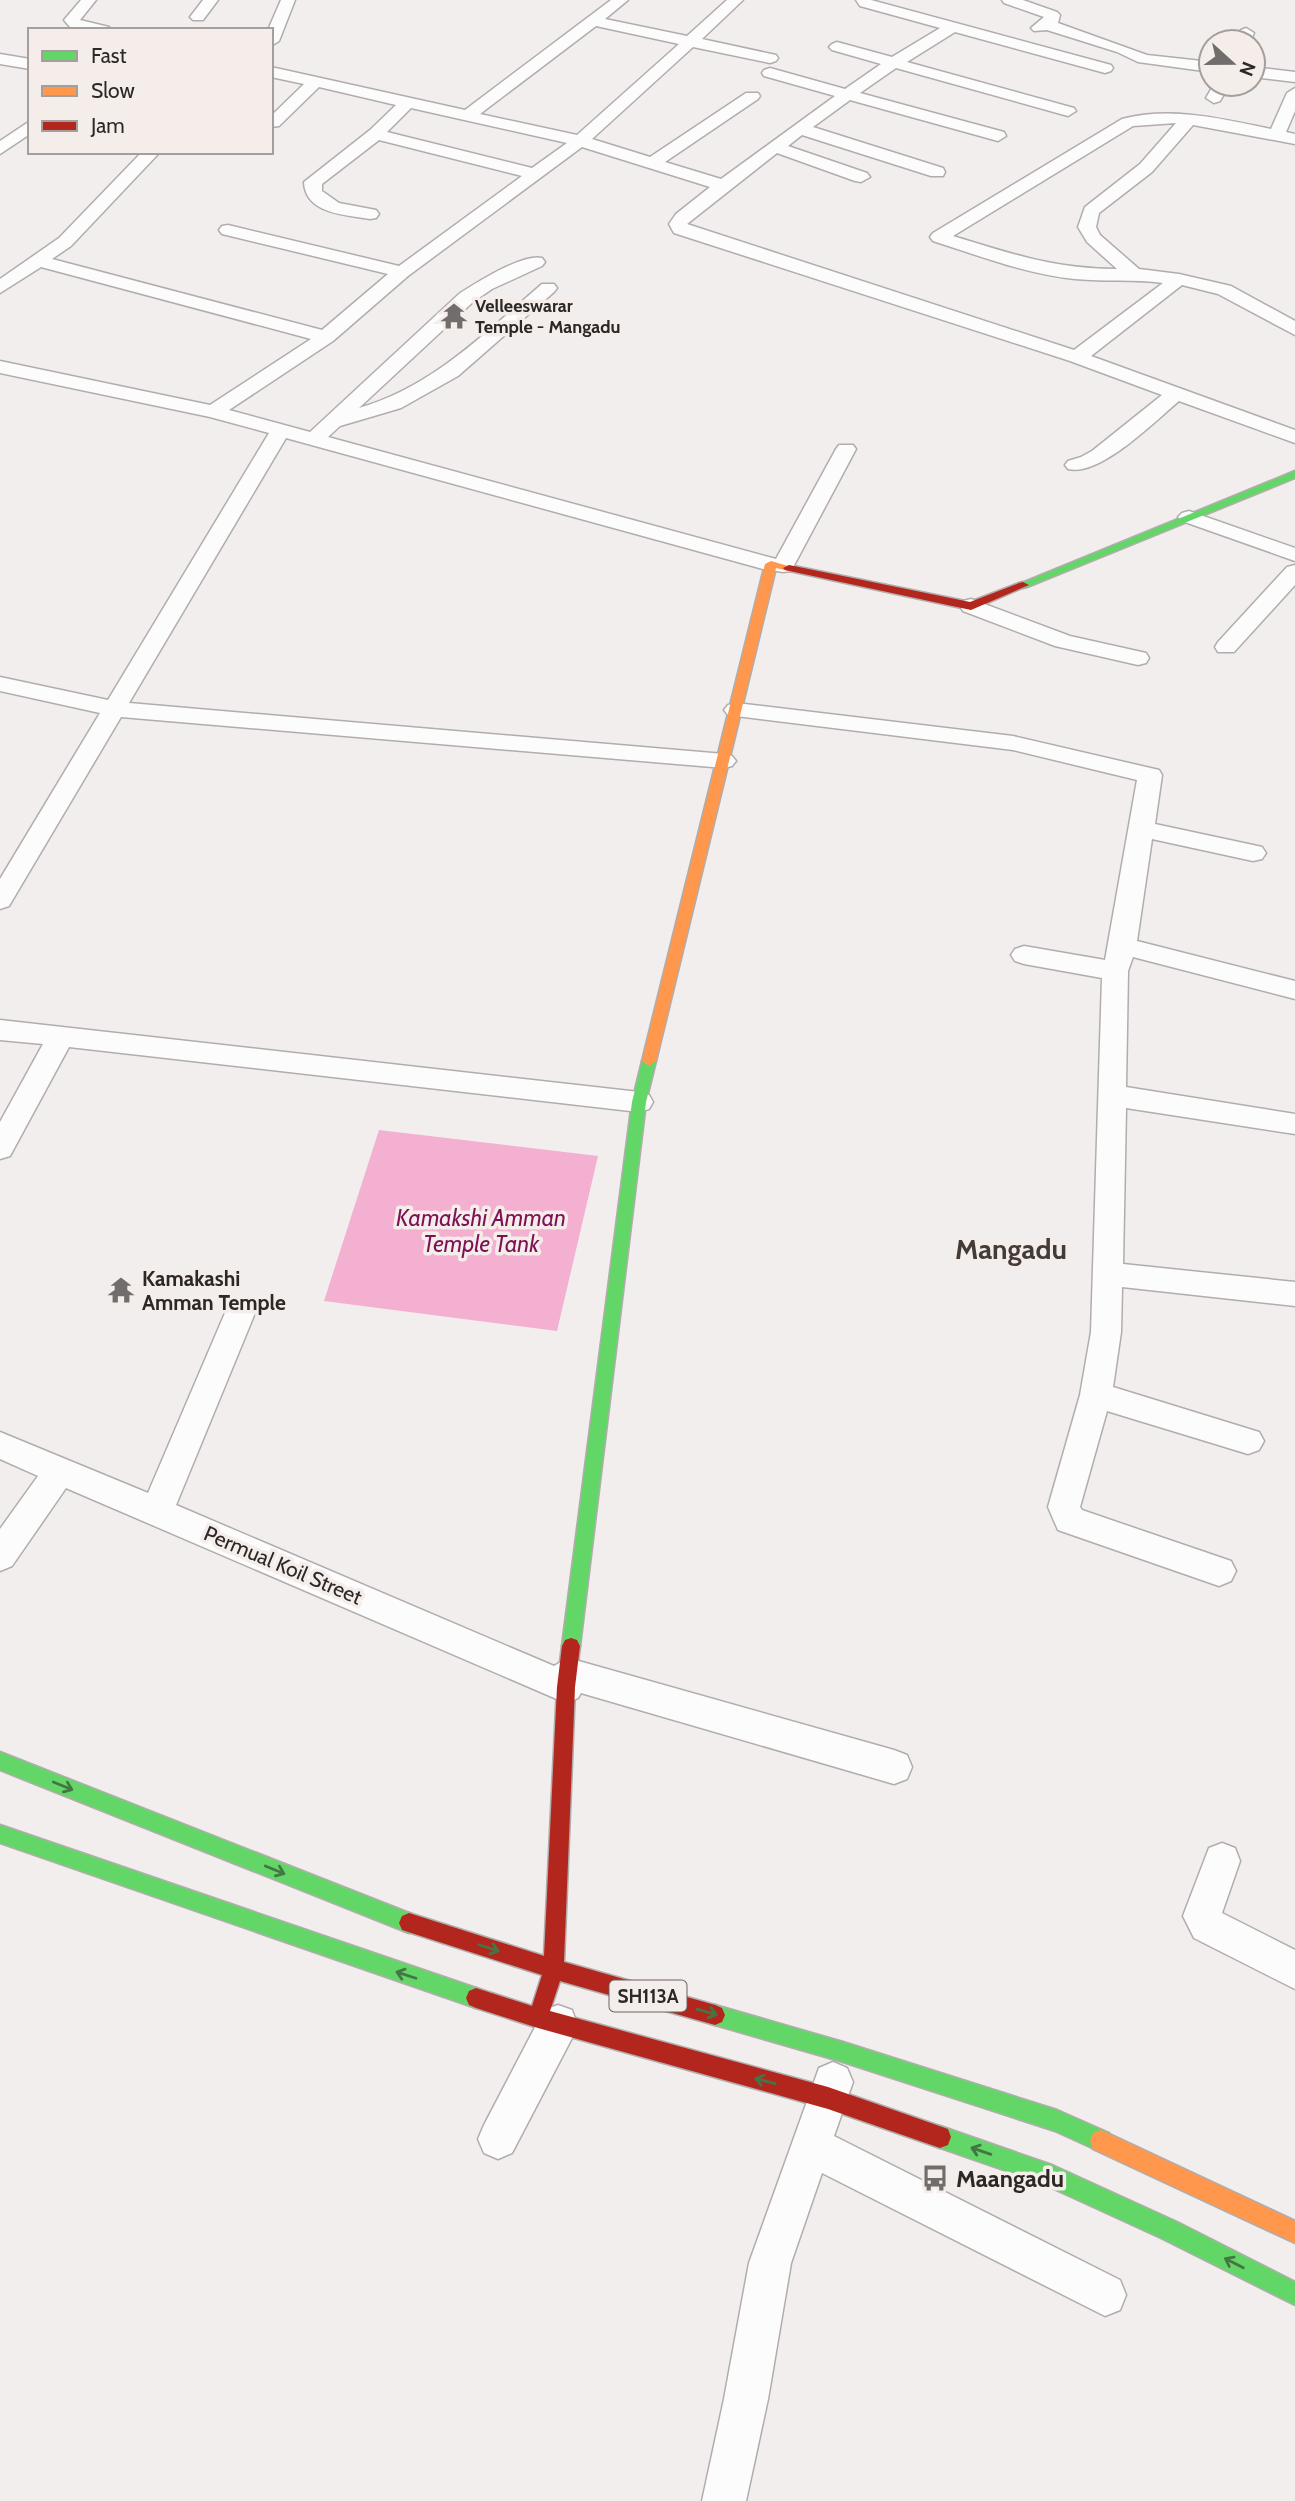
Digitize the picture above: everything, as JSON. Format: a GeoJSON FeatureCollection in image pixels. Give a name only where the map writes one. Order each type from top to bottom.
{"type":"FeatureCollection","features":[{"type":"Feature","properties":{"kind":"street"},"geometry":{"type":"LineString","coordinates":[[89,0],[72,20],[75,24],[94,28]]}},
{"type":"Feature","properties":{"kind":"street"},"geometry":{"type":"LineString","coordinates":[[198,17],[211,0]]}},
{"type":"Feature","properties":{"kind":"street"},"geometry":{"type":"LineString","coordinates":[[273,36],[288,0]]}},
{"type":"Feature","properties":{"kind":"street"},"geometry":{"type":"LineString","coordinates":[[466,117],[621,0]]}},
{"type":"Feature","properties":{"kind":"street"},"geometry":{"type":"LineString","coordinates":[[213,412],[326,337],[402,272],[580,141],[736,0]]}},
{"type":"Feature","properties":{"kind":"street"},"geometry":{"type":"LineString","coordinates":[[863,0],[865,3],[1105,68]]}},
{"type":"Feature","properties":{"kind":"street"},"geometry":{"type":"LineString","coordinates":[[1009,0],[1052,15],[1053,18],[1047,25],[1010,42]]}},
{"type":"Feature","properties":{"kind":"street"},"geometry":{"type":"LineString","coordinates":[[593,21],[690,42],[849,93],[998,136]]}},
{"type":"Feature","properties":{"kind":"street"},"geometry":{"type":"LineString","coordinates":[[1047,25],[1122,49],[1144,59],[1197,65]]}},
{"type":"Feature","properties":{"kind":"street"},"geometry":{"type":"LineString","coordinates":[[952,27],[849,93],[723,185],[682,218],[678,224],[680,229],[1077,358],[1295,437]]}},
{"type":"Feature","properties":{"kind":"street"},"geometry":{"type":"LineString","coordinates":[[837,47],[1068,111]]}},
{"type":"Feature","properties":{"kind":"street"},"geometry":{"type":"LineString","coordinates":[[0,59],[24,63]]}},
{"type":"Feature","properties":{"kind":"street"},"geometry":{"type":"LineString","coordinates":[[0,73],[24,63]]}},
{"type":"Feature","properties":{"kind":"street"},"geometry":{"type":"LineString","coordinates":[[273,72],[580,141],[723,185]]}},
{"type":"Feature","properties":{"kind":"street"},"geometry":{"type":"LineString","coordinates":[[1267,74],[1295,77]]}},
{"type":"Feature","properties":{"kind":"street"},"geometry":{"type":"LineString","coordinates":[[273,123],[315,82]]}},
{"type":"Feature","properties":{"kind":"street"},"geometry":{"type":"LineString","coordinates":[[1276,136],[1295,93]]}},
{"type":"Feature","properties":{"kind":"street"},"geometry":{"type":"LineString","coordinates":[[652,163],[752,96]]}},
{"type":"Feature","properties":{"kind":"street"},"geometry":{"type":"LineString","coordinates":[[370,214],[323,203],[315,198],[312,191],[313,182],[376,134],[406,103]]}},
{"type":"Feature","properties":{"kind":"street"},"geometry":{"type":"LineString","coordinates":[[1295,139],[1188,120],[1144,117],[1128,122],[939,237],[1030,266],[1077,274],[1134,274],[1179,279],[1224,290],[1295,330]]}},
{"type":"Feature","properties":{"kind":"street"},"geometry":{"type":"LineString","coordinates":[[1134,274],[1093,238],[1087,226],[1091,211],[1146,168],[1188,120]]}},
{"type":"Feature","properties":{"kind":"street"},"geometry":{"type":"LineString","coordinates":[[0,149],[28,128]]}},
{"type":"Feature","properties":{"kind":"street"},"geometry":{"type":"LineString","coordinates":[[801,129],[937,172]]}},
{"type":"Feature","properties":{"kind":"street"},"geometry":{"type":"LineString","coordinates":[[376,134],[535,174]]}},
{"type":"Feature","properties":{"kind":"street"},"geometry":{"type":"LineString","coordinates":[[775,148],[861,177]]}},
{"type":"Feature","properties":{"kind":"street"},"geometry":{"type":"LineString","coordinates":[[0,287],[65,242],[150,154]]}},
{"type":"Feature","properties":{"kind":"street"},"geometry":{"type":"LineString","coordinates":[[228,230],[402,272]]}},
{"type":"Feature","properties":{"kind":"street"},"geometry":{"type":"LineString","coordinates":[[38,261],[326,337]]}},
{"type":"Feature","properties":{"kind":"street"},"geometry":{"type":"LineString","coordinates":[[313,440],[466,298],[486,285],[536,262]]}},
{"type":"Feature","properties":{"kind":"street"},"geometry":{"type":"LineString","coordinates":[[1077,358],[1179,279]]}},
{"type":"Feature","properties":{"kind":"street"},"geometry":{"type":"LineString","coordinates":[[331,422],[394,404],[442,378],[480,350],[548,288]]}},
{"type":"Feature","properties":{"kind":"street"},"geometry":{"type":"LineString","coordinates":[[0,367],[213,412],[777,565],[971,606],[1063,641],[1138,657]]}},
{"type":"Feature","properties":{"kind":"street"},"geometry":{"type":"LineString","coordinates":[[1075,465],[1088,462],[1099,455],[1176,394]]}},
{"type":"Feature","properties":{"kind":"street"},"geometry":{"type":"LineString","coordinates":[[0,900],[281,431]]}},
{"type":"Feature","properties":{"kind":"street"},"geometry":{"type":"LineString","coordinates":[[498,2139],[548,2021],[554,1969],[567,1681],[639,1102],[736,710],[777,565],[846,449]]}},
{"type":"Feature","properties":{"kind":"street"},"geometry":{"type":"LineString","coordinates":[[971,606],[1295,474]]}},
{"type":"Feature","properties":{"kind":"street"},"geometry":{"type":"LineString","coordinates":[[1189,517],[1295,555]]}},
{"type":"Feature","properties":{"kind":"street"},"geometry":{"type":"LineString","coordinates":[[1226,647],[1295,572]]}},
{"type":"Feature","properties":{"kind":"street"},"geometry":{"type":"LineString","coordinates":[[0,684],[114,709],[724,761]]}},
{"type":"Feature","properties":{"kind":"street"},"geometry":{"type":"LineString","coordinates":[[736,710],[1013,743],[1150,775],[1119,959],[1110,1095],[1106,1332],[1096,1395],[1064,1507],[1070,1520],[1219,1571]]}},
{"type":"Feature","properties":{"kind":"street"},"geometry":{"type":"LineString","coordinates":[[1142,830],[1253,853]]}},
{"type":"Feature","properties":{"kind":"street"},"geometry":{"type":"LineString","coordinates":[[1024,955],[1119,959],[1295,990]]}},
{"type":"Feature","properties":{"kind":"street"},"geometry":{"type":"LineString","coordinates":[[0,1030],[639,1102]]}},
{"type":"Feature","properties":{"kind":"street"},"geometry":{"type":"LineString","coordinates":[[0,1148],[60,1038]]}},
{"type":"Feature","properties":{"kind":"street"},"geometry":{"type":"LineString","coordinates":[[1110,1095],[1295,1124]]}},
{"type":"Feature","properties":{"kind":"street"},"geometry":{"type":"LineString","coordinates":[[1109,1274],[1295,1294]]}},
{"type":"Feature","properties":{"kind":"street"},"geometry":{"type":"LineString","coordinates":[[157,1511],[240,1313]]}},
{"type":"Feature","properties":{"kind":"street"},"geometry":{"type":"LineString","coordinates":[[1096,1395],[1248,1440]]}},
{"type":"Feature","properties":{"kind":"street","name":"Permual Koil Street"},"geometry":{"type":"LineString","coordinates":[[0,1445],[567,1681],[894,1767]]}},
{"type":"Feature","properties":{"kind":"street"},"geometry":{"type":"LineString","coordinates":[[0,1556],[60,1470]]}},
{"type":"Feature","properties":{"kind":"street","name":"SH113A"},"geometry":{"type":"LineString","coordinates":[[0,1761],[398,1919],[554,1969],[843,2052],[1057,2121],[1295,2232]]}},
{"type":"Feature","properties":{"kind":"street","name":"SH113A"},"geometry":{"type":"LineString","coordinates":[[0,1834],[379,1966],[548,2021],[828,2098],[1044,2174],[1169,2230],[1295,2294]]}},
{"type":"Feature","properties":{"kind":"street"},"geometry":{"type":"LineString","coordinates":[[1222,1861],[1202,1916],[1207,1926],[1295,1970]]}},
{"type":"Feature","properties":{"kind":"street"},"geometry":{"type":"LineString","coordinates":[[724,2501],[771,2263],[843,2052]]}},
{"type":"Feature","properties":{"kind":"street"},"geometry":{"type":"LineString","coordinates":[[811,2146],[1105,2295]]}},
{"type":"Feature","properties":{"kind":"water","name":"Kamakshi Amman Temple Tank"},"geometry":{"type":"Polygon","coordinates":[[[379,1130],[598,1156],[557,1331],[324,1301],[379,1130]]]}},
{"type":"Feature","properties":{"kind":"traffic: fast"},"geometry":{"type":"LineString","coordinates":[[1023,585],[1295,474]]}},
{"type":"Feature","properties":{"kind":"traffic: fast"},"geometry":{"type":"LineString","coordinates":[[571,1646],[639,1102],[649,1061]]}},
{"type":"Feature","properties":{"kind":"traffic: fast"},"geometry":{"type":"LineString","coordinates":[[0,1761],[409,1923]]}},
{"type":"Feature","properties":{"kind":"traffic: fast"},"geometry":{"type":"LineString","coordinates":[[0,1834],[476,1998]]}},
{"type":"Feature","properties":{"kind":"traffic: fast"},"geometry":{"type":"LineString","coordinates":[[715,2015],[843,2052],[1057,2121],[1101,2141]]}},
{"type":"Feature","properties":{"kind":"traffic: fast"},"geometry":{"type":"LineString","coordinates":[[940,2137],[1044,2173],[1169,2230],[1295,2294]]}},
{"type":"Feature","properties":{"kind":"traffic: slow"},"geometry":{"type":"LineString","coordinates":[[649,1061],[771,564],[789,568]]}},
{"type":"Feature","properties":{"kind":"traffic: slow"},"geometry":{"type":"LineString","coordinates":[[1101,2141],[1295,2232]]}},
{"type":"Feature","properties":{"kind":"traffic: jam"},"geometry":{"type":"LineString","coordinates":[[789,568],[971,606],[1023,585]]}},
{"type":"Feature","properties":{"kind":"traffic: jam"},"geometry":{"type":"LineString","coordinates":[[538,2018],[554,1969],[566,1687],[571,1646]]}},
{"type":"Feature","properties":{"kind":"traffic: jam"},"geometry":{"type":"LineString","coordinates":[[409,1923],[554,1969],[715,2015]]}},
{"type":"Feature","properties":{"kind":"traffic: jam"},"geometry":{"type":"LineString","coordinates":[[476,1998],[538,2018],[828,2098],[940,2137]]}},
{"type":"Feature","properties":{"kind":"place","name":"Velleeswarar Temple - Mangadu"},"geometry":{"type":"Point","coordinates":[454,316]}},
{"type":"Feature","properties":{"kind":"place","name":"Kamakashi Amman Temple"},"geometry":{"type":"Point","coordinates":[121,1290]}},
{"type":"Feature","properties":{"kind":"place","name":"Maangadu"},"geometry":{"type":"Point","coordinates":[935,2178]}},
{"type":"Feature","properties":{"kind":"district","name":"Mangadu"},"geometry":{"type":"Point","coordinates":[1011,1249]}}]}
